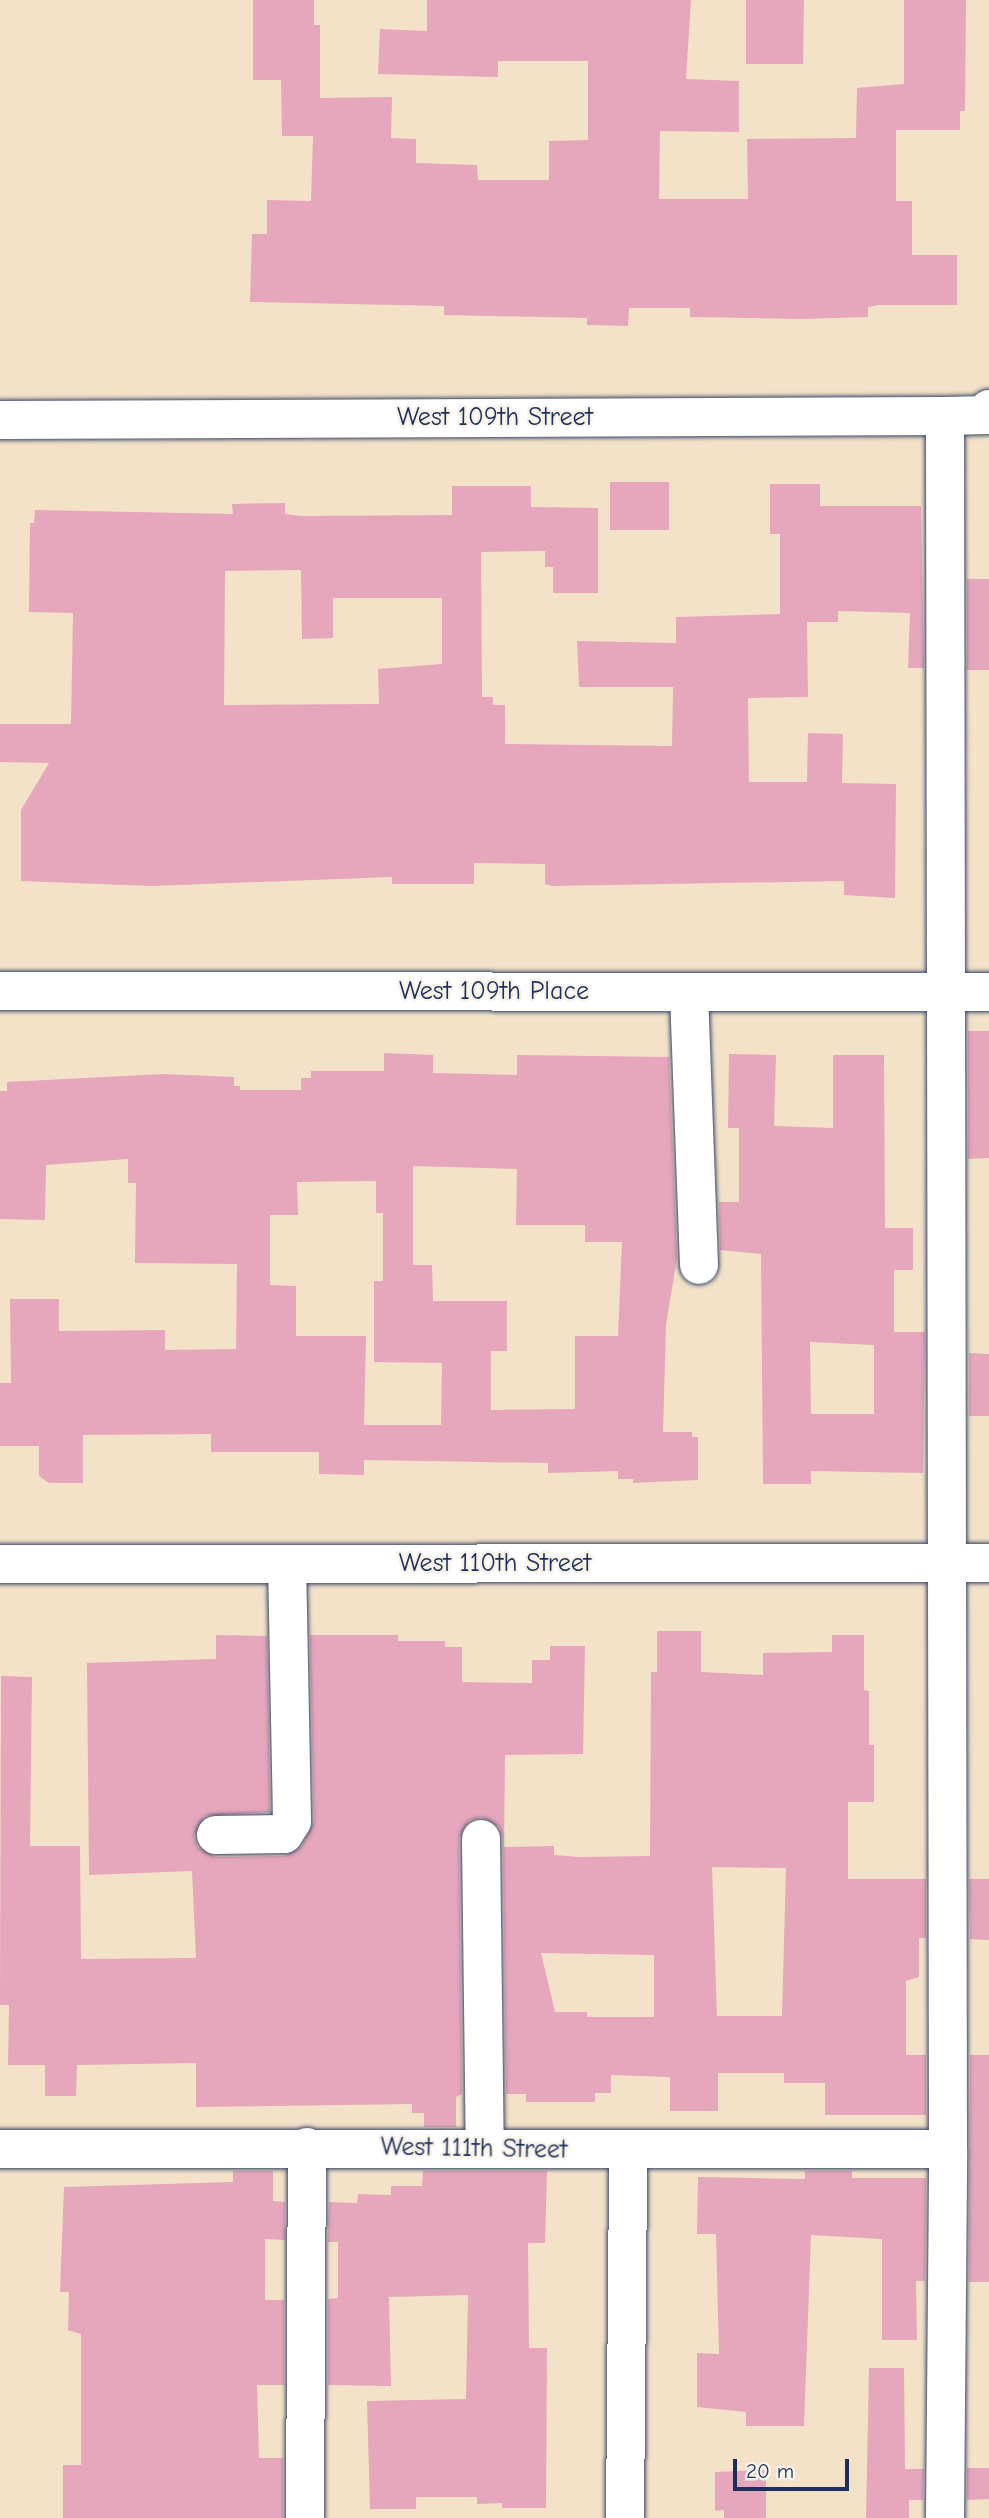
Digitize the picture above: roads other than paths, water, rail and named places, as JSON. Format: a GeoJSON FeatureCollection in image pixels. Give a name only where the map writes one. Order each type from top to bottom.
{"type":"FeatureCollection","features":[{"type":"Feature","properties":{"kind":"street"},"geometry":{"type":"LineString","coordinates":[[989,409],[989,415]]}},
{"type":"Feature","properties":{"kind":"street","name":"West 109th Street"},"geometry":{"type":"LineString","coordinates":[[0,420],[989,415]]}},
{"type":"Feature","properties":{"kind":"street"},"geometry":{"type":"LineString","coordinates":[[945,416],[947,992],[944,1563],[948,2149],[945,2518]]}},
{"type":"Feature","properties":{"kind":"street","name":"West 109th Place"},"geometry":{"type":"LineString","coordinates":[[0,991],[989,992]]}},
{"type":"Feature","properties":{"kind":"street"},"geometry":{"type":"LineString","coordinates":[[689,993],[699,1265]]}},
{"type":"Feature","properties":{"kind":"street","name":"West 110th Street"},"geometry":{"type":"LineString","coordinates":[[0,1564],[989,1563]]}},
{"type":"Feature","properties":{"kind":"street"},"geometry":{"type":"LineString","coordinates":[[216,1835],[284,1834],[292,1821],[287,1564]]}},
{"type":"Feature","properties":{"kind":"street"},"geometry":{"type":"LineString","coordinates":[[481,1839],[485,2149]]}},
{"type":"Feature","properties":{"kind":"street"},"geometry":{"type":"LineString","coordinates":[[305,2518],[307,2147]]}},
{"type":"Feature","properties":{"kind":"street","name":"West 111th Street"},"geometry":{"type":"LineString","coordinates":[[0,2149],[948,2149]]}},
{"type":"Feature","properties":{"kind":"street"},"geometry":{"type":"LineString","coordinates":[[625,2518],[628,2150]]}}]}
